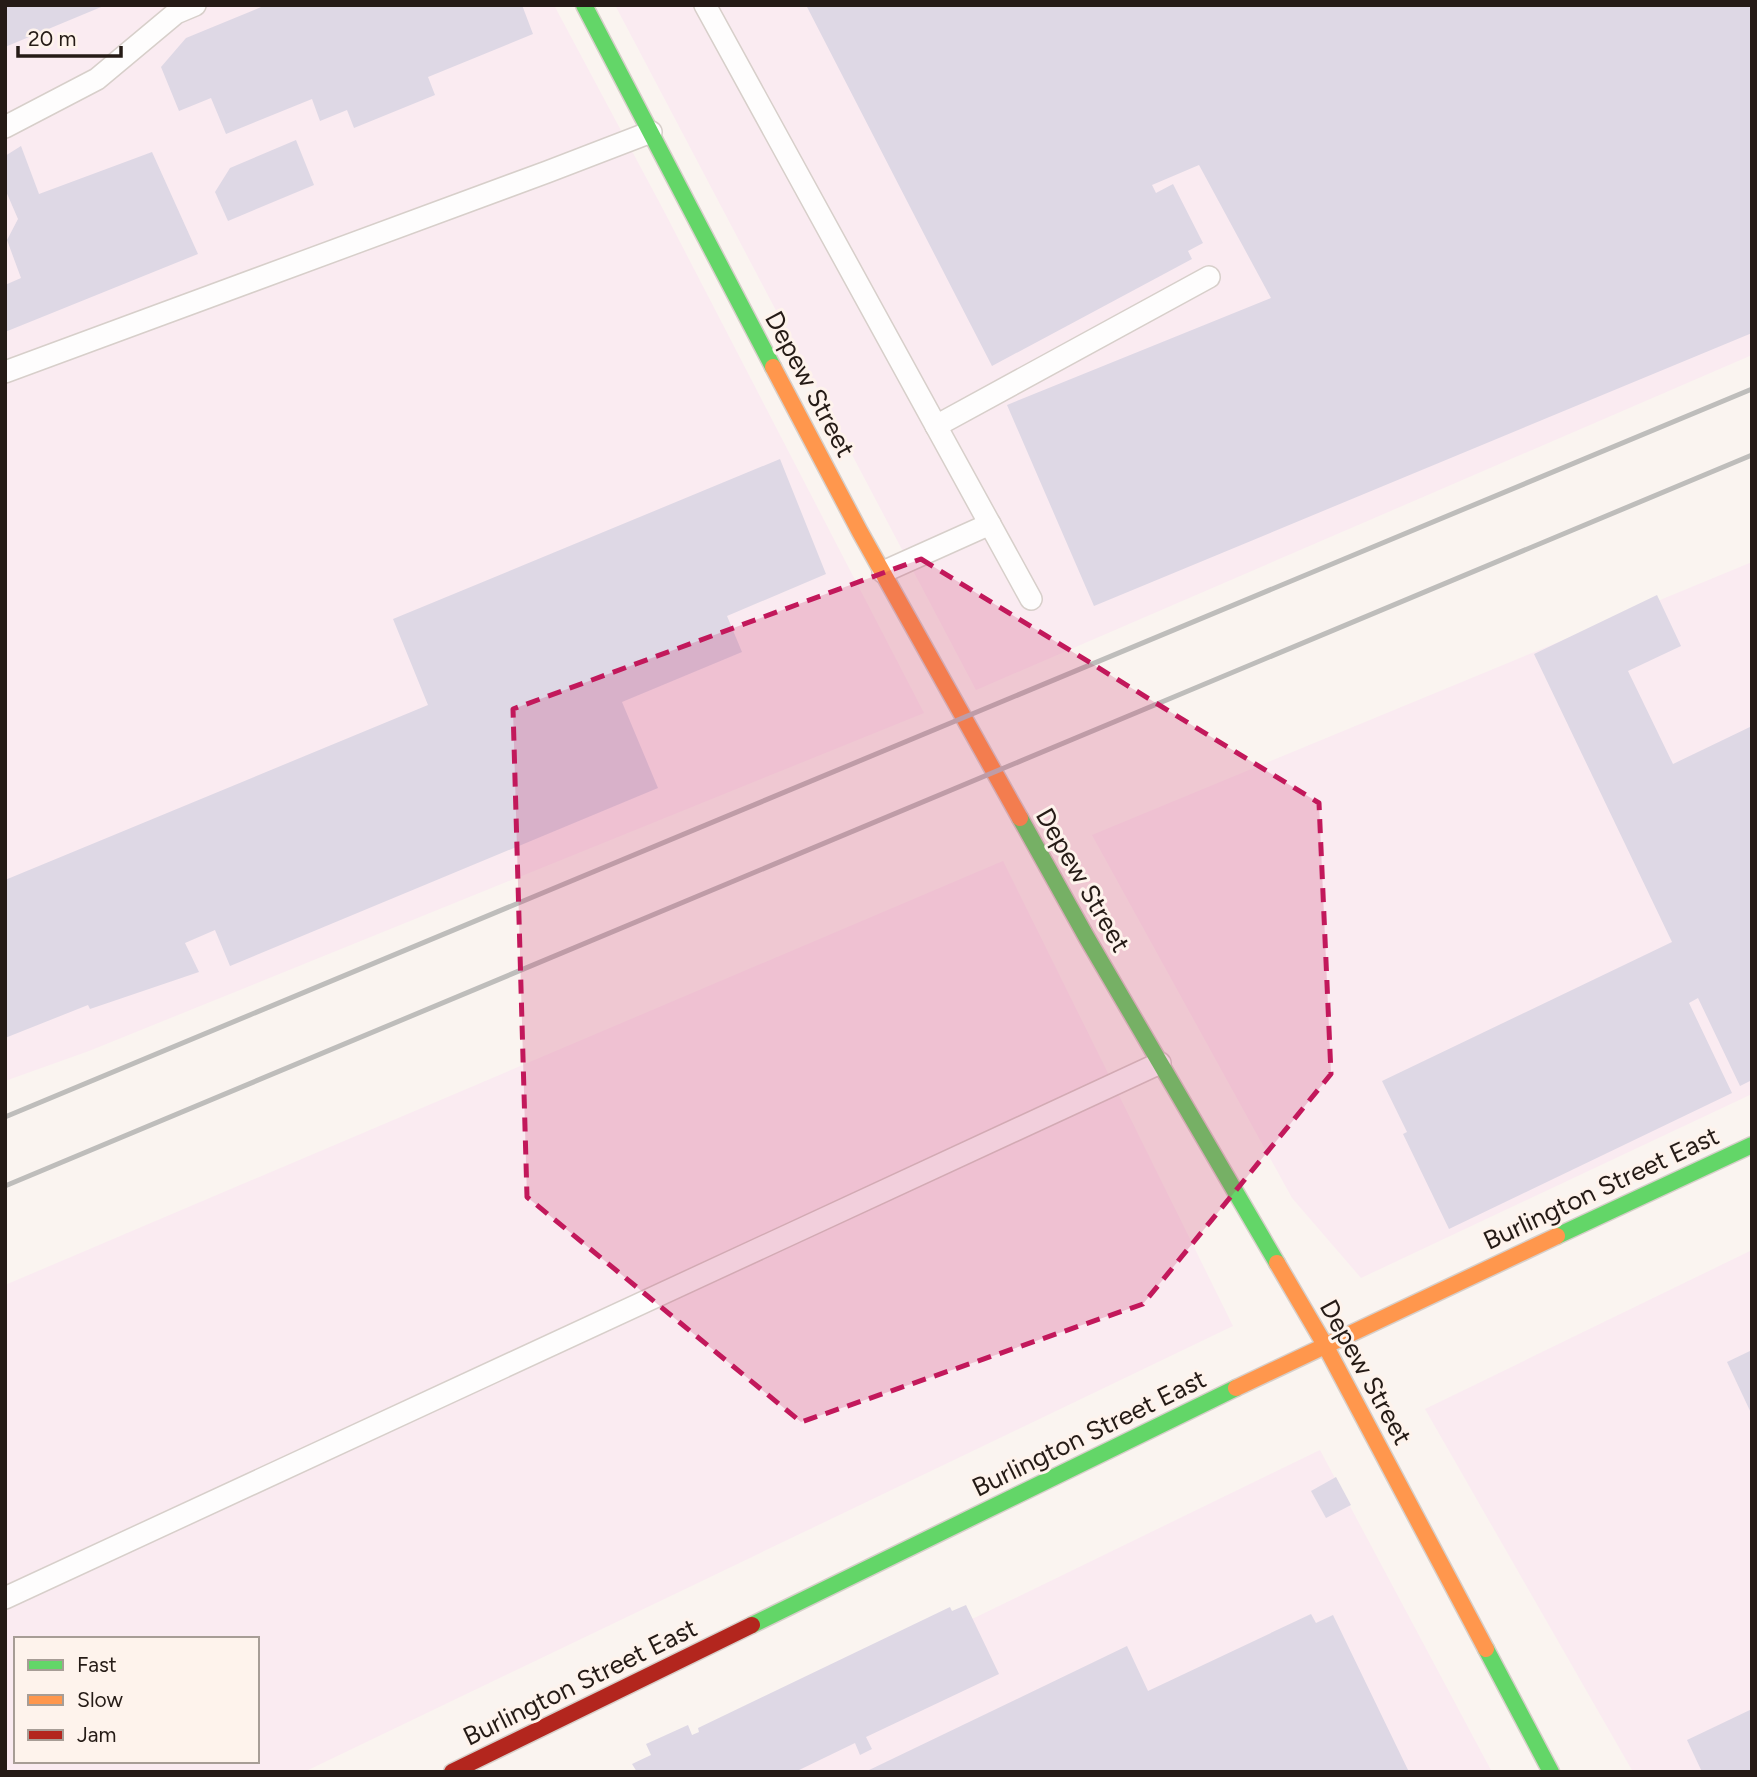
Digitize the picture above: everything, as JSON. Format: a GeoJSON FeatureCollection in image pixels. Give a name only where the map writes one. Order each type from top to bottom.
{"type":"FeatureCollection","features":[{"type":"Feature","properties":{"kind":"street","name":"Depew Street"},"geometry":{"type":"LineString","coordinates":[[584,5],[883,572],[1080,926],[1325,1345],[1551,1772]]}},
{"type":"Feature","properties":{"kind":"street","name":"Burlington Street East"},"geometry":{"type":"LineString","coordinates":[[452,1772],[1325,1345],[1752,1145]]}},
{"type":"Feature","properties":{"kind":"lane"},"geometry":{"type":"LineString","coordinates":[[5,127],[97,79],[176,13],[195,5]]}},
{"type":"Feature","properties":{"kind":"lane"},"geometry":{"type":"LineString","coordinates":[[705,5],[1031,599]]}},
{"type":"Feature","properties":{"kind":"lane"},"geometry":{"type":"LineString","coordinates":[[5,372],[651,132]]}},
{"type":"Feature","properties":{"kind":"lane"},"geometry":{"type":"LineString","coordinates":[[936,426],[1209,278]]}},
{"type":"Feature","properties":{"kind":"lane"},"geometry":{"type":"LineString","coordinates":[[883,572],[990,524]]}},
{"type":"Feature","properties":{"kind":"lane"},"geometry":{"type":"LineString","coordinates":[[5,1598],[1160,1063]]}},
{"type":"Feature","properties":{"kind":"highlighted area"},"geometry":{"type":"Polygon","coordinates":[[[921,559],[1319,803],[1331,1074],[1143,1304],[801,1422],[527,1197],[513,709],[921,559]]]}},
{"type":"Feature","properties":{"kind":"shaded area"},"geometry":{"type":"Polygon","coordinates":[[[5,5],[554,5],[924,713],[89,1051],[5,1081],[5,5]]]}},
{"type":"Feature","properties":{"kind":"shaded area"},"geometry":{"type":"Polygon","coordinates":[[[615,5],[1752,5],[1752,355],[976,690],[615,5]]]}},
{"type":"Feature","properties":{"kind":"shaded area"},"geometry":{"type":"Polygon","coordinates":[[[1752,562],[1752,1094],[1361,1278],[1292,1198],[1092,835],[1752,562]]]}},
{"type":"Feature","properties":{"kind":"shaded area"},"geometry":{"type":"Polygon","coordinates":[[[1003,861],[1233,1326],[304,1772],[5,1772],[5,1285],[1003,861]]]}},
{"type":"Feature","properties":{"kind":"shaded area"},"geometry":{"type":"Polygon","coordinates":[[[1752,1250],[1752,1772],[1633,1772],[1425,1409],[1752,1250]]]}},
{"type":"Feature","properties":{"kind":"shaded area"},"geometry":{"type":"Polygon","coordinates":[[[1320,1450],[1492,1772],[657,1772],[1320,1450]]]}},
{"type":"Feature","properties":{"kind":"building"},"geometry":{"type":"Polygon","coordinates":[[[5,5],[106,5],[5,47],[5,5]]]}},
{"type":"Feature","properties":{"kind":"building"},"geometry":{"type":"Polygon","coordinates":[[[266,5],[522,5],[533,34],[428,77],[435,95],[354,128],[347,110],[320,121],[312,99],[226,134],[211,98],[179,111],[161,67],[186,38],[266,5]]]}},
{"type":"Feature","properties":{"kind":"building"},"geometry":{"type":"Polygon","coordinates":[[[806,5],[1752,5],[1752,333],[1094,606],[1007,405],[1271,298],[1199,165],[1152,185],[1156,193],[1173,184],[1203,243],[1188,251],[1192,259],[992,366],[806,5]]]}},
{"type":"Feature","properties":{"kind":"building"},"geometry":{"type":"Polygon","coordinates":[[[296,140],[314,185],[228,221],[215,192],[230,168],[296,140]]]}},
{"type":"Feature","properties":{"kind":"building"},"geometry":{"type":"Polygon","coordinates":[[[21,146],[39,194],[152,152],[198,254],[5,332],[5,285],[21,278],[7,240],[18,219],[5,189],[5,156],[21,146]]]}},
{"type":"Feature","properties":{"kind":"building"},"geometry":{"type":"Polygon","coordinates":[[[780,459],[826,574],[727,616],[742,652],[622,702],[658,788],[230,966],[215,930],[185,943],[199,972],[90,1009],[88,1005],[5,1038],[5,880],[428,705],[393,619],[780,459]]]}},
{"type":"Feature","properties":{"kind":"building"},"geometry":{"type":"Polygon","coordinates":[[[1657,595],[1681,646],[1628,671],[1673,764],[1752,726],[1752,1080],[1740,1086],[1698,998],[1689,1003],[1732,1093],[1449,1229],[1403,1134],[1407,1132],[1382,1081],[1672,942],[1534,654],[1657,595]]]}},
{"type":"Feature","properties":{"kind":"building"},"geometry":{"type":"Polygon","coordinates":[[[1752,1350],[1752,1415],[1727,1362],[1752,1350]]]}},
{"type":"Feature","properties":{"kind":"building"},"geometry":{"type":"Polygon","coordinates":[[[1336,1477],[1351,1505],[1326,1518],[1311,1491],[1336,1477]]]}},
{"type":"Feature","properties":{"kind":"building"},"geometry":{"type":"Polygon","coordinates":[[[966,1605],[999,1674],[866,1737],[872,1749],[860,1755],[855,1743],[795,1772],[637,1772],[632,1764],[651,1755],[646,1744],[688,1725],[692,1735],[699,1732],[698,1728],[950,1607],[952,1611],[966,1605]]]}},
{"type":"Feature","properties":{"kind":"building"},"geometry":{"type":"Polygon","coordinates":[[[1311,1614],[1316,1623],[1333,1615],[1409,1772],[865,1772],[1127,1646],[1148,1691],[1311,1614]]]}},
{"type":"Feature","properties":{"kind":"building"},"geometry":{"type":"Polygon","coordinates":[[[1752,1709],[1752,1772],[1702,1772],[1687,1740],[1752,1709]]]}},
{"type":"Feature","properties":{"kind":"railway"},"geometry":{"type":"LineString","coordinates":[[5,1117],[1752,389]]}},
{"type":"Feature","properties":{"kind":"railway"},"geometry":{"type":"LineString","coordinates":[[5,1186],[1752,455]]}},
{"type":"Feature","properties":{"kind":"traffic: fast"},"geometry":{"type":"LineString","coordinates":[[584,5],[773,367]]}},
{"type":"Feature","properties":{"kind":"traffic: fast"},"geometry":{"type":"LineString","coordinates":[[1020,818],[1277,1263]]}},
{"type":"Feature","properties":{"kind":"traffic: fast"},"geometry":{"type":"LineString","coordinates":[[1557,1236],[1752,1145]]}},
{"type":"Feature","properties":{"kind":"traffic: fast"},"geometry":{"type":"LineString","coordinates":[[752,1625],[1236,1388]]}},
{"type":"Feature","properties":{"kind":"traffic: fast"},"geometry":{"type":"LineString","coordinates":[[1486,1649],[1551,1772]]}},
{"type":"Feature","properties":{"kind":"traffic: slow"},"geometry":{"type":"LineString","coordinates":[[773,367],[860,532],[1020,818]]}},
{"type":"Feature","properties":{"kind":"traffic: slow"},"geometry":{"type":"LineString","coordinates":[[1236,1388],[1557,1236]]}},
{"type":"Feature","properties":{"kind":"traffic: slow"},"geometry":{"type":"LineString","coordinates":[[1277,1263],[1325,1345],[1486,1649]]}},
{"type":"Feature","properties":{"kind":"traffic: jam"},"geometry":{"type":"LineString","coordinates":[[452,1772],[752,1625]]}}]}
